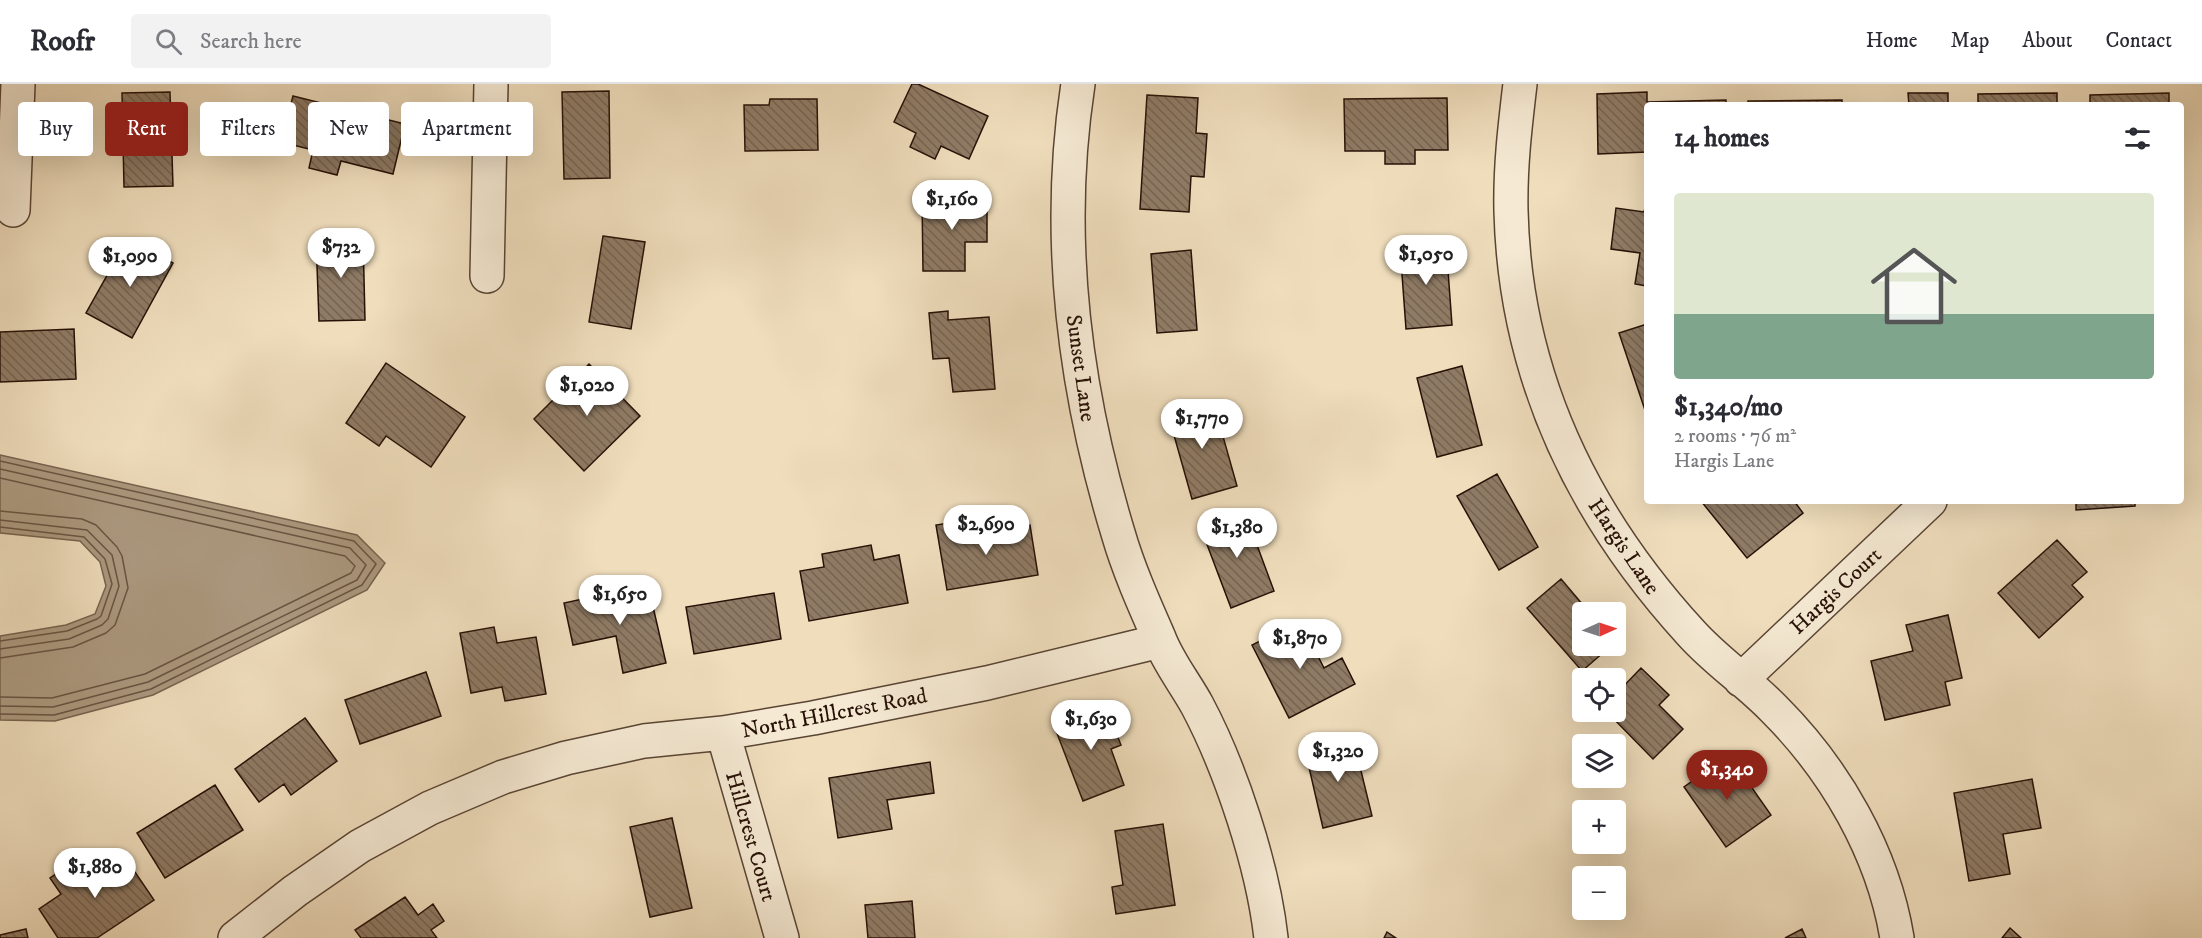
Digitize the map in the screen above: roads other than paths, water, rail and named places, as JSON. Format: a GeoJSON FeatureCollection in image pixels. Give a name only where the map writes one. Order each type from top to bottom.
{"type":"FeatureCollection","features":[{"type":"Feature","properties":{"kind":"street"},"geometry":{"type":"LineString","coordinates":[[13,210],[18,84]]}},
{"type":"Feature","properties":{"kind":"street"},"geometry":{"type":"LineString","coordinates":[[487,276],[491,84]]}},
{"type":"Feature","properties":{"kind":"street","name":"Sunset Lane"},"geometry":{"type":"LineString","coordinates":[[1078,84],[1068,203],[1070,274],[1078,362],[1094,450],[1118,535],[1160,641]]}},
{"type":"Feature","properties":{"kind":"street","name":"Hargis Lane"},"geometry":{"type":"LineString","coordinates":[[1520,84],[1512,145],[1511,211],[1516,277],[1529,342],[1547,405],[1573,465],[1610,532],[1642,577],[1692,635],[1774,709],[1815,755],[1849,806],[1876,861],[1898,938]]}},
{"type":"Feature","properties":{"kind":"street","name":"Hargis Court"},"geometry":{"type":"LineString","coordinates":[[1741,680],[1927,504]]}},
{"type":"Feature","properties":{"kind":"street"},"geometry":{"type":"LineString","coordinates":[[1160,641],[1198,706],[1228,775],[1256,859],[1271,938]]}},
{"type":"Feature","properties":{"kind":"street","name":"North Hillcrest Road"},"geometry":{"type":"LineString","coordinates":[[237,937],[295,891],[360,846],[430,808],[503,777],[566,758],[644,741],[723,734],[987,683],[1160,641]]}},
{"type":"Feature","properties":{"kind":"street","name":"Hillcrest Court"},"geometry":{"type":"LineString","coordinates":[[723,734],[782,938]]}},
{"type":"Feature","properties":{"kind":"water"},"geometry":{"type":"Polygon","coordinates":[[[0,455],[357,535],[385,563],[367,590],[153,695],[55,721],[0,720],[0,636],[66,625],[95,614],[106,586],[100,562],[80,541],[0,533],[0,455]]]}}]}
